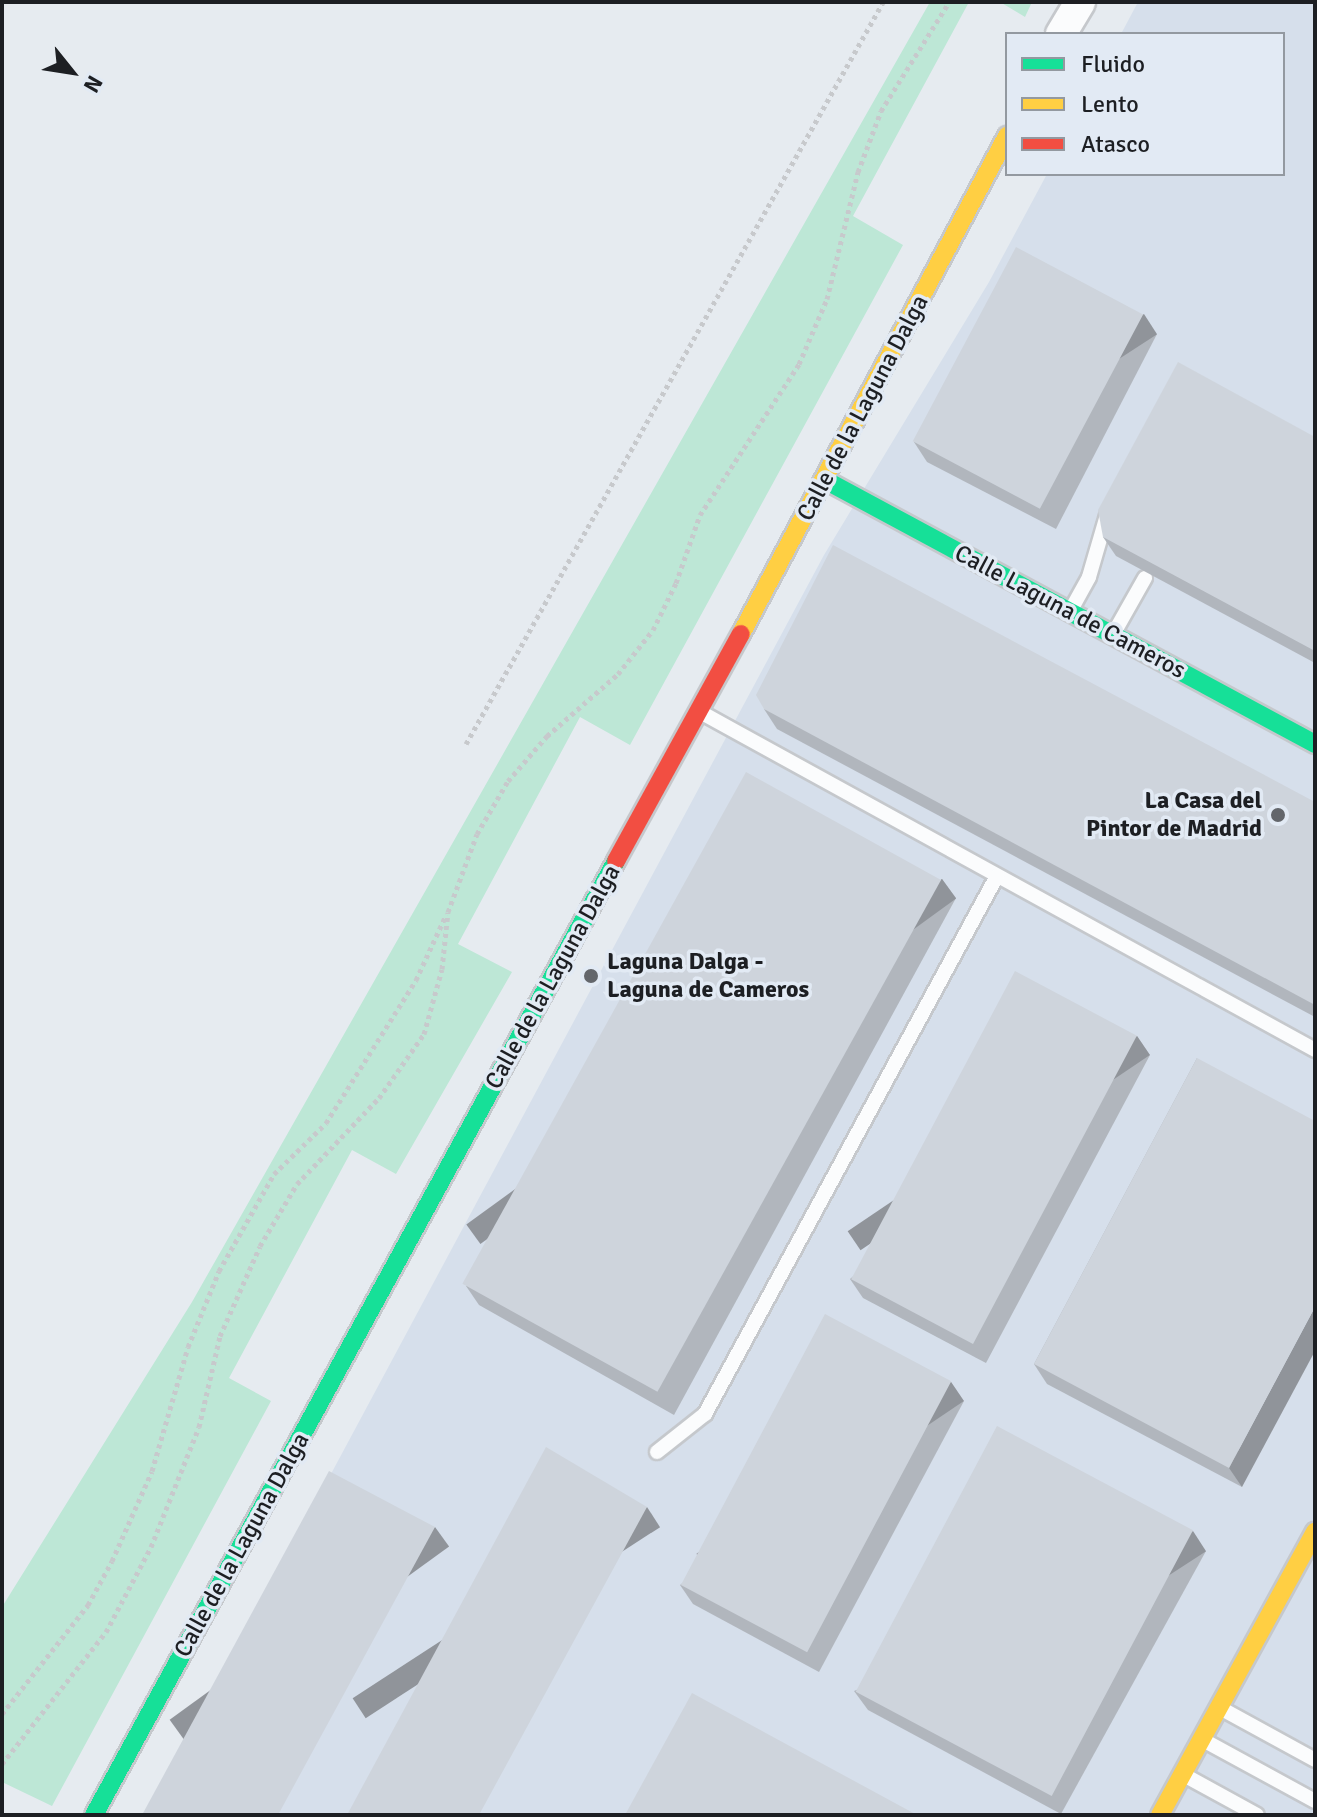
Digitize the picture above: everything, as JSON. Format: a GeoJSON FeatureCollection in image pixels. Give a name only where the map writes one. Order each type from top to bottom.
{"type":"FeatureCollection","features":[{"type":"Feature","properties":{"kind":"street","name":"Calle de la Laguna Dalga"},"geometry":{"type":"LineString","coordinates":[[94,1815],[825,480],[1005,140]]}},
{"type":"Feature","properties":{"kind":"street","name":"Calle Laguna de Cameros"},"geometry":{"type":"LineString","coordinates":[[825,480],[1315,744]]}},
{"type":"Feature","properties":{"kind":"street"},"geometry":{"type":"LineString","coordinates":[[1160,1815],[1315,1532]]}},
{"type":"Feature","properties":{"kind":"lane"},"geometry":{"type":"LineString","coordinates":[[1070,611],[1089,577],[1114,502]]}},
{"type":"Feature","properties":{"kind":"lane"},"geometry":{"type":"LineString","coordinates":[[1113,634],[1145,578]]}},
{"type":"Feature","properties":{"kind":"lane"},"geometry":{"type":"LineString","coordinates":[[699,711],[1315,1050]]}},
{"type":"Feature","properties":{"kind":"lane"},"geometry":{"type":"LineString","coordinates":[[657,1452],[705,1414],[997,876]]}},
{"type":"Feature","properties":{"kind":"lane"},"geometry":{"type":"LineString","coordinates":[[1218,1707],[1315,1760]]}},
{"type":"Feature","properties":{"kind":"lane"},"geometry":{"type":"LineString","coordinates":[[1201,1739],[1315,1801]]}},
{"type":"Feature","properties":{"kind":"lane"},"geometry":{"type":"LineString","coordinates":[[1182,1774],[1257,1815]]}},
{"type":"Feature","properties":{"kind":"path"},"geometry":{"type":"LineString","coordinates":[[466,744],[883,2]]}},
{"type":"Feature","properties":{"kind":"path"},"geometry":{"type":"LineString","coordinates":[[2,1714],[88,1605],[112,1561],[152,1471],[188,1347],[219,1271],[274,1174],[326,1123],[416,980],[448,912],[477,834],[508,781],[547,736],[618,674],[653,630],[676,583],[700,515],[799,364],[827,299],[858,172],[881,111],[949,2]]}},
{"type":"Feature","properties":{"kind":"path"},"geometry":{"type":"LineString","coordinates":[[2,1764],[106,1632],[151,1547],[199,1427],[220,1336],[260,1246],[297,1184],[379,1098],[424,1034],[442,969],[448,912]]}},
{"type":"Feature","properties":{"kind":"shaded area"},"geometry":{"type":"Polygon","coordinates":[[[1138,2],[1315,2],[1315,1815],[148,1815],[824,555],[989,282],[1046,176],[1285,176],[1285,32],[1122,32],[1138,2]]]}},
{"type":"Feature","properties":{"kind":"green space"},"geometry":{"type":"Polygon","coordinates":[[[930,2],[969,2],[853,216],[903,245],[630,745],[580,717],[458,944],[512,972],[396,1174],[352,1150],[229,1378],[271,1401],[52,1806],[2,1782],[2,1607],[192,1302],[930,2]]]}},
{"type":"Feature","properties":{"kind":"green space"},"geometry":{"type":"Polygon","coordinates":[[[1000,2],[1032,2],[1025,17],[1000,2]]]}},
{"type":"Feature","properties":{"kind":"building"},"geometry":{"type":"Polygon","coordinates":[[[1016,247],[1143,315],[1040,509],[913,441],[1016,247]]]}},
{"type":"Feature","properties":{"kind":"building"},"geometry":{"type":"Polygon","coordinates":[[[1178,362],[1315,437],[1315,651],[1103,537],[1098,510],[1178,362]]]}},
{"type":"Feature","properties":{"kind":"building"},"geometry":{"type":"Polygon","coordinates":[[[833,545],[1315,802],[1315,1005],[764,709],[756,695],[833,545]]]}},
{"type":"Feature","properties":{"kind":"building"},"geometry":{"type":"Polygon","coordinates":[[[746,772],[941,880],[657,1392],[462,1284],[746,772]]]}},
{"type":"Feature","properties":{"kind":"building"},"geometry":{"type":"Polygon","coordinates":[[[1015,971],[1137,1036],[973,1344],[851,1279],[1015,971]]]}},
{"type":"Feature","properties":{"kind":"building"},"geometry":{"type":"Polygon","coordinates":[[[1197,1058],[1315,1121],[1315,1307],[1229,1468],[1034,1364],[1197,1058]]]}},
{"type":"Feature","properties":{"kind":"building"},"geometry":{"type":"Polygon","coordinates":[[[825,1314],[951,1381],[807,1652],[681,1585],[825,1314]]]}},
{"type":"Feature","properties":{"kind":"building"},"geometry":{"type":"Polygon","coordinates":[[[997,1426],[1193,1530],[1052,1796],[856,1692],[997,1426]]]}},
{"type":"Feature","properties":{"kind":"building"},"geometry":{"type":"Polygon","coordinates":[[[546,1447],[647,1507],[479,1815],[347,1815],[546,1447]]]}},
{"type":"Feature","properties":{"kind":"building"},"geometry":{"type":"Polygon","coordinates":[[[329,1471],[435,1527],[278,1815],[142,1815],[329,1471]]]}},
{"type":"Feature","properties":{"kind":"building"},"geometry":{"type":"Polygon","coordinates":[[[692,1693],[917,1815],[625,1815],[692,1693]]]}},
{"type":"Feature","properties":{"kind":"traffic: fast"},"geometry":{"type":"LineString","coordinates":[[825,480],[1315,744]]}},
{"type":"Feature","properties":{"kind":"traffic: fast"},"geometry":{"type":"LineString","coordinates":[[94,1815],[616,861]]}},
{"type":"Feature","properties":{"kind":"traffic: slow"},"geometry":{"type":"LineString","coordinates":[[741,634],[1005,140]]}},
{"type":"Feature","properties":{"kind":"traffic: slow"},"geometry":{"type":"LineString","coordinates":[[1160,1815],[1315,1532]]}},
{"type":"Feature","properties":{"kind":"traffic: jam"},"geometry":{"type":"LineString","coordinates":[[616,861],[741,634]]}},
{"type":"Feature","properties":{"kind":"place","name":"La Casa del Pintor de Madrid"},"geometry":{"type":"Point","coordinates":[1278,815]}},
{"type":"Feature","properties":{"kind":"place","name":"Laguna Dalga - Laguna de Cameros"},"geometry":{"type":"Point","coordinates":[591,976]}}]}
